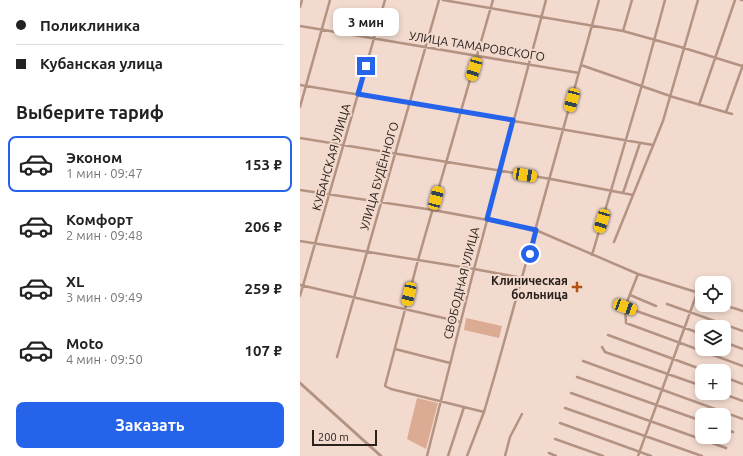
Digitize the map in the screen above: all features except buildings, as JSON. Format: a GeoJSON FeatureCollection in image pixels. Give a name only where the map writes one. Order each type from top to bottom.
{"type":"FeatureCollection","features":[{"type":"Feature","properties":{"kind":"street"},"geometry":{"type":"LineString","coordinates":[[300,7],[302,0]]}},
{"type":"Feature","properties":{"kind":"street"},"geometry":{"type":"LineString","coordinates":[[300,107],[330,0]]}},
{"type":"Feature","properties":{"kind":"street","name":"КУБАНСКАЯ УЛИЦА"},"geometry":{"type":"LineString","coordinates":[[300,296],[301,285],[315,244],[385,0]]}},
{"type":"Feature","properties":{"kind":"street","name":"УЛИЦА БУДЁННОГО"},"geometry":{"type":"LineString","coordinates":[[337,357],[438,0]]}},
{"type":"Feature","properties":{"kind":"street"},"geometry":{"type":"LineString","coordinates":[[443,0],[623,31],[743,66],[726,112]]}},
{"type":"Feature","properties":{"kind":"street"},"geometry":{"type":"LineString","coordinates":[[484,412],[391,389],[385,386],[396,349],[418,260],[493,0]]}},
{"type":"Feature","properties":{"kind":"street","name":"СВОБОДНАЯ УЛИЦА"},"geometry":{"type":"LineString","coordinates":[[427,456],[487,219],[546,0]]}},
{"type":"Feature","properties":{"kind":"street"},"geometry":{"type":"LineString","coordinates":[[467,456],[484,412],[523,278],[599,0]]}},
{"type":"Feature","properties":{"kind":"street"},"geometry":{"type":"LineString","coordinates":[[623,31],[632,0]]}},
{"type":"Feature","properties":{"kind":"street"},"geometry":{"type":"LineString","coordinates":[[592,254],[642,86],[665,0]]}},
{"type":"Feature","properties":{"kind":"street"},"geometry":{"type":"LineString","coordinates":[[614,242],[652,144],[663,121],[698,0]]}},
{"type":"Feature","properties":{"kind":"street"},"geometry":{"type":"LineString","coordinates":[[699,105],[735,0]]}},
{"type":"Feature","properties":{"kind":"street","name":"УЛИЦА ТАМАРОВСКОГО"},"geometry":{"type":"LineString","coordinates":[[300,26],[579,73]]}},
{"type":"Feature","properties":{"kind":"street"},"geometry":{"type":"LineString","coordinates":[[581,65],[699,105],[732,114]]}},
{"type":"Feature","properties":{"kind":"street"},"geometry":{"type":"LineString","coordinates":[[300,85],[409,102],[652,144]]}},
{"type":"Feature","properties":{"kind":"street"},"geometry":{"type":"LineString","coordinates":[[300,138],[551,179],[633,195]]}},
{"type":"Feature","properties":{"kind":"street"},"geometry":{"type":"LineString","coordinates":[[623,193],[640,142]]}},
{"type":"Feature","properties":{"kind":"street"},"geometry":{"type":"LineString","coordinates":[[300,190],[487,219],[536,230],[637,274],[695,292]]}},
{"type":"Feature","properties":{"kind":"street"},"geometry":{"type":"LineString","coordinates":[[300,241],[523,278]]}},
{"type":"Feature","properties":{"kind":"street"},"geometry":{"type":"LineString","coordinates":[[637,274],[625,307],[626,323],[743,366]]}},
{"type":"Feature","properties":{"kind":"street"},"geometry":{"type":"LineString","coordinates":[[301,285],[461,322]]}},
{"type":"Feature","properties":{"kind":"street"},"geometry":{"type":"LineString","coordinates":[[630,295],[656,306]]}},
{"type":"Feature","properties":{"kind":"street"},"geometry":{"type":"LineString","coordinates":[[638,456],[695,299]]}},
{"type":"Feature","properties":{"kind":"street"},"geometry":{"type":"LineString","coordinates":[[667,304],[743,331]]}},
{"type":"Feature","properties":{"kind":"street"},"geometry":{"type":"LineString","coordinates":[[625,307],[695,332]]}},
{"type":"Feature","properties":{"kind":"street"},"geometry":{"type":"LineString","coordinates":[[731,307],[743,311]]}},
{"type":"Feature","properties":{"kind":"street"},"geometry":{"type":"LineString","coordinates":[[608,335],[695,367]]}},
{"type":"Feature","properties":{"kind":"street"},"geometry":{"type":"LineString","coordinates":[[731,345],[743,349]]}},
{"type":"Feature","properties":{"kind":"street"},"geometry":{"type":"LineString","coordinates":[[602,348],[605,352],[695,384]]}},
{"type":"Feature","properties":{"kind":"street"},"geometry":{"type":"LineString","coordinates":[[396,349],[450,363]]}},
{"type":"Feature","properties":{"kind":"street"},"geometry":{"type":"LineString","coordinates":[[583,361],[743,419]]}},
{"type":"Feature","properties":{"kind":"street"},"geometry":{"type":"LineString","coordinates":[[577,377],[695,419]]}},
{"type":"Feature","properties":{"kind":"street"},"geometry":{"type":"LineString","coordinates":[[731,380],[743,384]]}},
{"type":"Feature","properties":{"kind":"street"},"geometry":{"type":"LineString","coordinates":[[300,383],[381,456]]}},
{"type":"Feature","properties":{"kind":"street"},"geometry":{"type":"LineString","coordinates":[[571,393],[726,448]]}},
{"type":"Feature","properties":{"kind":"street"},"geometry":{"type":"LineString","coordinates":[[731,397],[743,402]]}},
{"type":"Feature","properties":{"kind":"street"},"geometry":{"type":"LineString","coordinates":[[448,456],[464,407]]}},
{"type":"Feature","properties":{"kind":"street"},"geometry":{"type":"LineString","coordinates":[[565,408],[702,456]]}},
{"type":"Feature","properties":{"kind":"street"},"geometry":{"type":"LineString","coordinates":[[505,456],[510,437],[522,414]]}},
{"type":"Feature","properties":{"kind":"street"},"geometry":{"type":"LineString","coordinates":[[560,423],[651,456]]}},
{"type":"Feature","properties":{"kind":"street"},"geometry":{"type":"LineString","coordinates":[[555,439],[602,456]]}},
{"type":"Feature","properties":{"kind":"street"},"geometry":{"type":"LineString","coordinates":[[549,453],[556,456]]}},
{"type":"Feature","properties":{"kind":"shaded area"},"geometry":{"type":"Polygon","coordinates":[[[466,318],[502,326],[499,338],[464,330],[466,318]]]}},
{"type":"Feature","properties":{"kind":"shaded area"},"geometry":{"type":"Polygon","coordinates":[[[417,398],[438,403],[426,449],[407,439],[417,398]]]}},
{"type":"Feature","properties":{"kind":"place","name":"Клиническая больница"},"geometry":{"type":"Point","coordinates":[577,287]}},
{"type":"Feature","properties":{"kind":"route"},"geometry":{"type":"LineString","coordinates":[[366,66],[358,94],[513,120],[487,219],[536,230],[530,254]]}}]}
